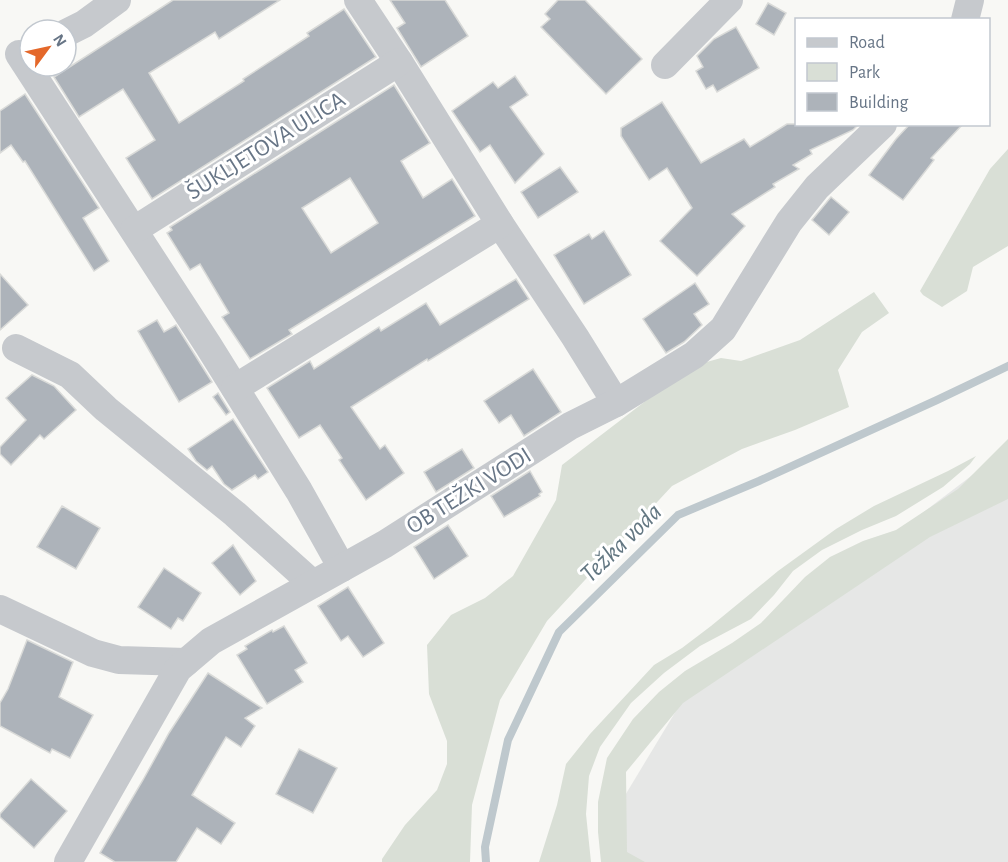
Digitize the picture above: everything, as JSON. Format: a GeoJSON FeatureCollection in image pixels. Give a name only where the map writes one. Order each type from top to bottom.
{"type":"FeatureCollection","features":[{"type":"Feature","properties":{"kind":"street"},"geometry":{"type":"LineString","coordinates":[[78,27],[117,0]]}},
{"type":"Feature","properties":{"kind":"street"},"geometry":{"type":"LineString","coordinates":[[358,0],[616,403]]}},
{"type":"Feature","properties":{"kind":"street"},"geometry":{"type":"LineString","coordinates":[[665,65],[729,0]]}},
{"type":"Feature","properties":{"kind":"street"},"geometry":{"type":"LineString","coordinates":[[966,18],[970,0]]}},
{"type":"Feature","properties":{"kind":"street"},"geometry":{"type":"LineString","coordinates":[[16,53],[134,230],[235,388],[299,491],[342,568]]}},
{"type":"Feature","properties":{"kind":"street","name":"ŠUKLJETOVA ULICA"},"geometry":{"type":"LineString","coordinates":[[134,230],[399,62]]}},
{"type":"Feature","properties":{"kind":"street","name":"OB TEŽKI VODI"},"geometry":{"type":"LineString","coordinates":[[68,862],[178,669],[211,641],[385,544],[570,426],[616,403],[694,355],[723,329],[789,222],[810,195],[881,126]]}},
{"type":"Feature","properties":{"kind":"street"},"geometry":{"type":"LineString","coordinates":[[235,388],[500,225]]}},
{"type":"Feature","properties":{"kind":"street"},"geometry":{"type":"LineString","coordinates":[[16,348],[70,375],[106,409],[235,514],[313,584]]}},
{"type":"Feature","properties":{"kind":"street"},"geometry":{"type":"LineString","coordinates":[[0,609],[93,653],[119,660],[186,662]]}},
{"type":"Feature","properties":{"kind":"shaded area"},"geometry":{"type":"Polygon","coordinates":[[[1008,448],[1008,862],[624,862],[618,807],[688,691],[1008,448]]]}},
{"type":"Feature","properties":{"kind":"green space"},"geometry":{"type":"Polygon","coordinates":[[[1008,149],[1008,246],[973,267],[967,291],[942,307],[920,291],[990,169],[1008,149]]]}},
{"type":"Feature","properties":{"kind":"green space"},"geometry":{"type":"Polygon","coordinates":[[[874,292],[889,313],[862,332],[838,370],[849,407],[742,449],[672,486],[547,621],[500,700],[472,805],[470,862],[382,862],[405,825],[437,790],[447,764],[447,741],[429,694],[427,645],[451,615],[485,598],[513,576],[556,500],[562,465],[656,393],[703,363],[721,358],[741,361],[800,340],[874,292]]]}},
{"type":"Feature","properties":{"kind":"green space"},"geometry":{"type":"Polygon","coordinates":[[[1008,439],[1008,499],[930,537],[683,703],[626,772],[627,852],[645,862],[601,862],[598,802],[607,758],[633,719],[659,692],[685,671],[761,623],[805,577],[830,557],[863,541],[896,530],[958,489],[1008,439]]]}},
{"type":"Feature","properties":{"kind":"green space"},"geometry":{"type":"Polygon","coordinates":[[[976,456],[943,487],[896,516],[822,550],[793,571],[751,619],[700,646],[664,673],[631,703],[600,747],[589,776],[586,814],[591,862],[539,862],[557,805],[566,764],[590,734],[654,665],[682,648],[778,571],[836,529],[874,506],[976,456]]]}},
{"type":"Feature","properties":{"kind":"building"},"geometry":{"type":"Polygon","coordinates":[[[173,0],[280,0],[219,39],[215,32],[149,73],[179,123],[244,81],[243,79],[309,36],[307,33],[344,9],[376,57],[152,199],[126,158],[155,140],[123,89],[79,117],[55,78],[78,78],[78,61],[173,0]]]}},
{"type":"Feature","properties":{"kind":"building"},"geometry":{"type":"Polygon","coordinates":[[[390,0],[445,0],[468,36],[421,67],[397,28],[405,23],[390,0]]]}},
{"type":"Feature","properties":{"kind":"building"},"geometry":{"type":"Polygon","coordinates":[[[558,0],[585,0],[642,59],[606,94],[541,27],[550,19],[545,14],[558,0]]]}},
{"type":"Feature","properties":{"kind":"building"},"geometry":{"type":"Polygon","coordinates":[[[768,3],[786,13],[774,35],[756,24],[768,3]]]}},
{"type":"Feature","properties":{"kind":"building"},"geometry":{"type":"Polygon","coordinates":[[[736,27],[759,68],[717,92],[713,85],[706,89],[696,71],[703,67],[697,56],[714,39],[736,27]]]}},
{"type":"Feature","properties":{"kind":"building"},"geometry":{"type":"Polygon","coordinates":[[[515,76],[528,95],[510,107],[544,154],[515,183],[490,145],[480,152],[452,111],[493,82],[498,88],[515,76]]]}},
{"type":"Feature","properties":{"kind":"building"},"geometry":{"type":"Polygon","coordinates":[[[394,85],[430,143],[401,161],[423,198],[452,179],[475,216],[289,330],[292,334],[250,359],[222,317],[229,313],[200,264],[190,270],[167,233],[172,230],[170,227],[394,85]],[[350,178],[302,208],[331,253],[378,223],[350,178]]]}},
{"type":"Feature","properties":{"kind":"building"},"geometry":{"type":"Polygon","coordinates":[[[25,94],[99,208],[83,218],[109,261],[94,271],[25,161],[23,162],[11,145],[0,153],[0,111],[25,94]]]}},
{"type":"Feature","properties":{"kind":"building"},"geometry":{"type":"Polygon","coordinates":[[[662,102],[701,163],[744,139],[750,147],[787,124],[857,126],[810,150],[812,154],[793,165],[799,169],[773,184],[775,187],[732,214],[745,226],[697,276],[660,241],[692,208],[667,168],[649,180],[621,136],[621,128],[662,102]]]}},
{"type":"Feature","properties":{"kind":"building"},"geometry":{"type":"Polygon","coordinates":[[[908,126],[961,126],[931,158],[934,160],[903,200],[869,175],[908,126]]]}},
{"type":"Feature","properties":{"kind":"building"},"geometry":{"type":"Polygon","coordinates":[[[560,167],[578,192],[538,218],[521,192],[560,167]]]}},
{"type":"Feature","properties":{"kind":"building"},"geometry":{"type":"Polygon","coordinates":[[[831,197],[849,212],[829,235],[812,220],[831,197]]]}},
{"type":"Feature","properties":{"kind":"building"},"geometry":{"type":"Polygon","coordinates":[[[604,231],[631,275],[584,304],[554,255],[589,234],[592,239],[604,231]]]}},
{"type":"Feature","properties":{"kind":"building"},"geometry":{"type":"Polygon","coordinates":[[[0,274],[28,305],[0,330],[0,274]]]}},
{"type":"Feature","properties":{"kind":"building"},"geometry":{"type":"Polygon","coordinates":[[[516,279],[529,299],[351,407],[380,449],[385,445],[404,473],[366,500],[339,460],[342,458],[320,425],[299,438],[267,388],[310,361],[314,369],[379,327],[381,331],[426,303],[440,325],[516,279]]]}},
{"type":"Feature","properties":{"kind":"building"},"geometry":{"type":"Polygon","coordinates":[[[695,283],[709,304],[694,314],[702,325],[684,342],[666,353],[643,319],[695,283]]]}},
{"type":"Feature","properties":{"kind":"building"},"geometry":{"type":"Polygon","coordinates":[[[157,320],[164,332],[176,325],[212,382],[179,402],[138,331],[157,320]]]}},
{"type":"Feature","properties":{"kind":"building"},"geometry":{"type":"Polygon","coordinates":[[[533,369],[561,412],[524,436],[511,415],[499,423],[484,401],[533,369]]]}},
{"type":"Feature","properties":{"kind":"building"},"geometry":{"type":"Polygon","coordinates":[[[32,375],[54,386],[76,410],[44,439],[40,435],[11,465],[0,454],[0,447],[26,420],[6,398],[32,375]]]}},
{"type":"Feature","properties":{"kind":"building"},"geometry":{"type":"Polygon","coordinates":[[[218,393],[230,412],[226,415],[213,397],[218,393]]]}},
{"type":"Feature","properties":{"kind":"building"},"geometry":{"type":"Polygon","coordinates":[[[233,419],[268,472],[258,479],[255,475],[232,490],[224,484],[212,466],[207,470],[196,461],[188,449],[233,419]]]}},
{"type":"Feature","properties":{"kind":"building"},"geometry":{"type":"Polygon","coordinates":[[[462,449],[474,468],[436,492],[424,472],[462,449]]]}},
{"type":"Feature","properties":{"kind":"building"},"geometry":{"type":"Polygon","coordinates":[[[530,471],[542,492],[540,496],[504,517],[491,496],[530,471]]]}},
{"type":"Feature","properties":{"kind":"building"},"geometry":{"type":"Polygon","coordinates":[[[62,506],[100,528],[76,569],[37,547],[62,506]]]}},
{"type":"Feature","properties":{"kind":"building"},"geometry":{"type":"Polygon","coordinates":[[[448,525],[468,556],[434,579],[414,547],[448,525]]]}},
{"type":"Feature","properties":{"kind":"building"},"geometry":{"type":"Polygon","coordinates":[[[233,545],[256,581],[240,595],[212,563],[233,545]]]}},
{"type":"Feature","properties":{"kind":"building"},"geometry":{"type":"Polygon","coordinates":[[[164,568],[201,593],[183,621],[178,618],[171,629],[138,607],[164,568]]]}},
{"type":"Feature","properties":{"kind":"building"},"geometry":{"type":"Polygon","coordinates":[[[348,587],[384,643],[363,657],[348,636],[341,641],[318,606],[348,587]]]}},
{"type":"Feature","properties":{"kind":"building"},"geometry":{"type":"Polygon","coordinates":[[[284,626],[307,663],[295,670],[303,682],[267,704],[237,655],[247,649],[245,646],[272,630],[273,632],[284,626]]]}},
{"type":"Feature","properties":{"kind":"building"},"geometry":{"type":"Polygon","coordinates":[[[27,640],[73,662],[59,697],[93,715],[70,758],[52,749],[50,753],[0,726],[0,703],[8,689],[27,640]]]}},
{"type":"Feature","properties":{"kind":"building"},"geometry":{"type":"Polygon","coordinates":[[[208,673],[262,708],[245,718],[255,726],[241,747],[226,737],[192,795],[235,823],[221,844],[197,828],[176,862],[115,862],[100,853],[169,733],[208,673]]]}},
{"type":"Feature","properties":{"kind":"building"},"geometry":{"type":"Polygon","coordinates":[[[299,749],[337,768],[313,813],[276,794],[299,749]]]}},
{"type":"Feature","properties":{"kind":"building"},"geometry":{"type":"Polygon","coordinates":[[[31,779],[67,811],[34,848],[0,817],[0,814],[31,779]]]}},
{"type":"Feature","properties":{"kind":"waterway","name":"Težka voda"},"geometry":{"type":"LineString","coordinates":[[486,862],[485,847],[508,740],[559,632],[678,515],[759,481],[1008,366]]}}]}
